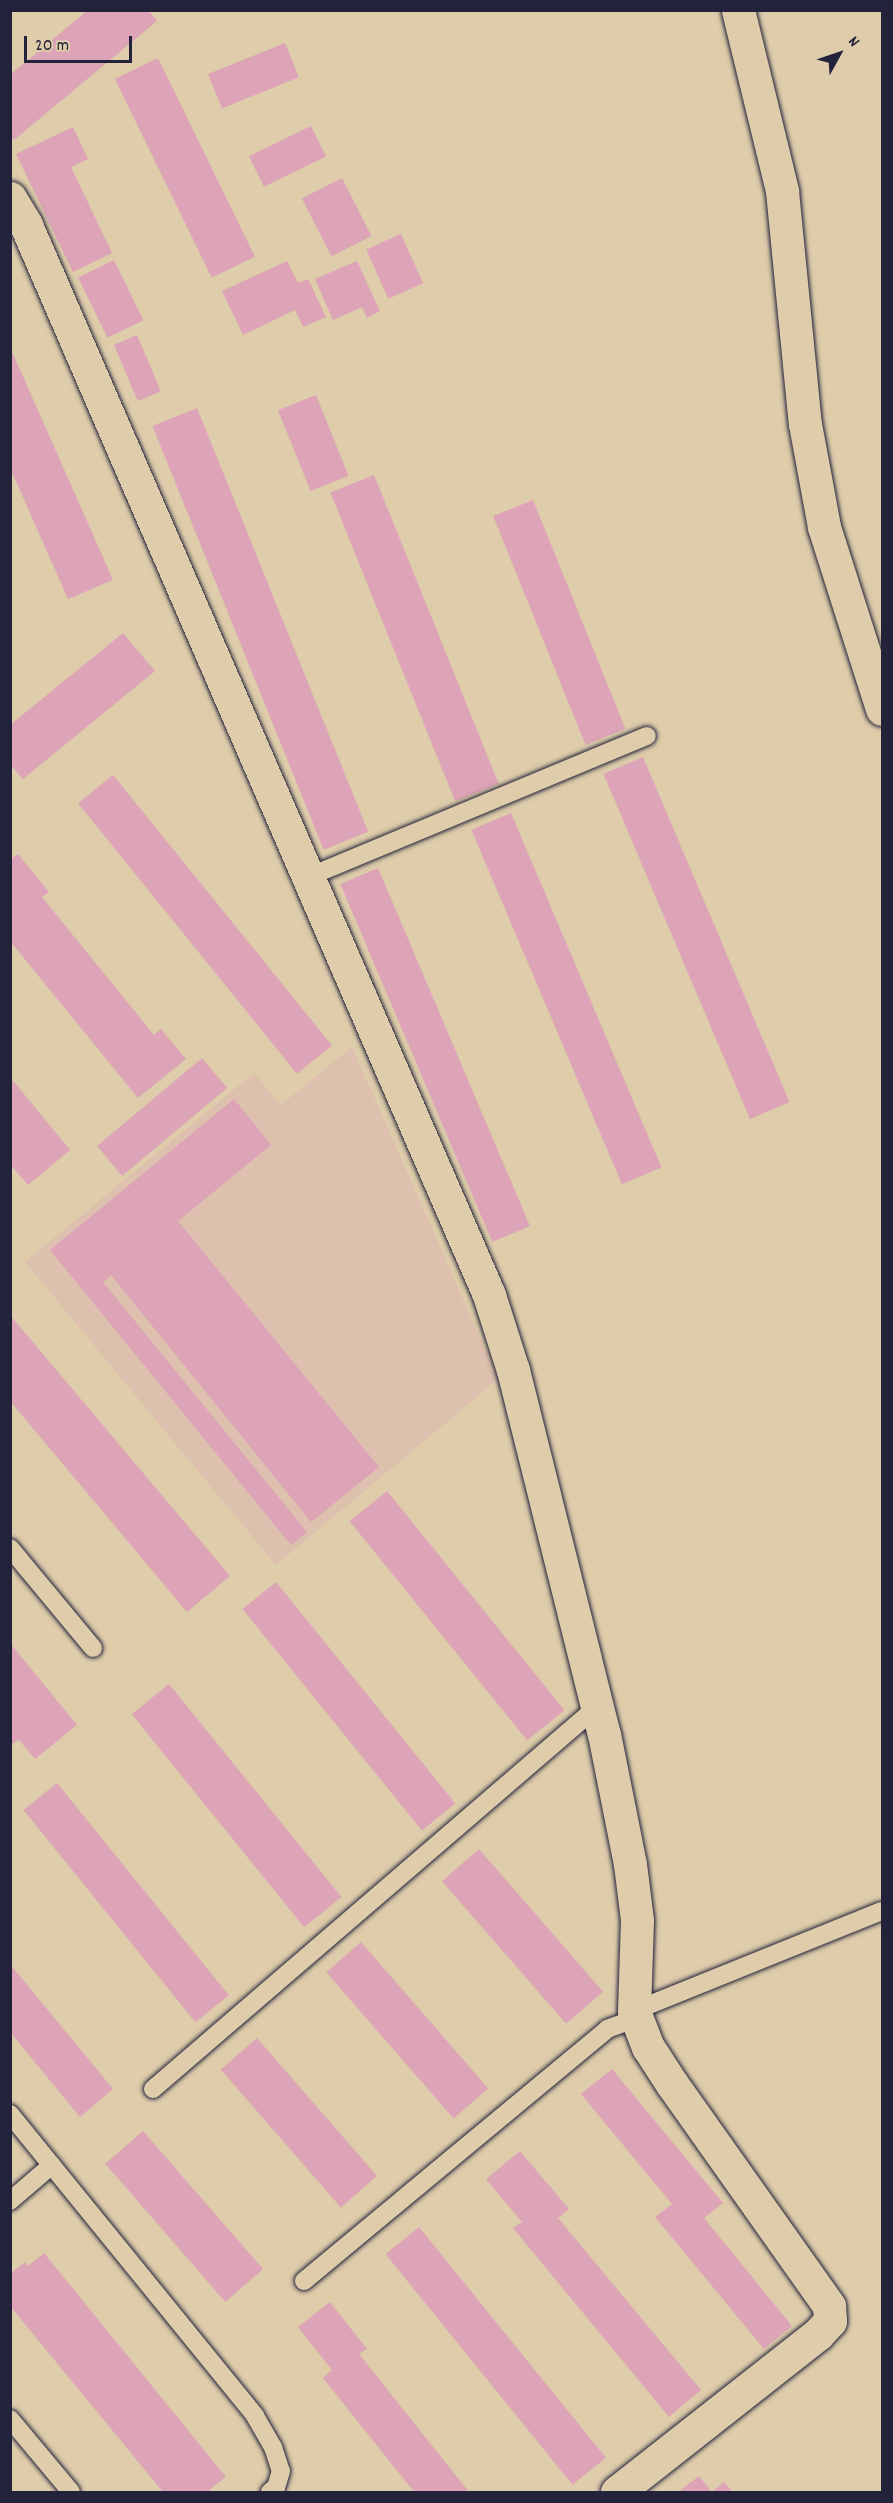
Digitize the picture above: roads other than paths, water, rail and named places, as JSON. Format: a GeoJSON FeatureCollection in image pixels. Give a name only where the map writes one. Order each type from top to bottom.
{"type":"FeatureCollection","features":[{"type":"Feature","properties":{"kind":"street"},"geometry":{"type":"LineString","coordinates":[[738,10],[782,191],[805,424],[824,527],[882,708]]}},
{"type":"Feature","properties":{"kind":"street"},"geometry":{"type":"LineString","coordinates":[[10,198],[26,225],[489,1295],[513,1370],[598,1706],[630,1864],[637,1920],[635,2015],[648,2047],[672,2084],[829,2306],[830,2321],[818,2334],[617,2493]]}},
{"type":"Feature","properties":{"kind":"lane"},"geometry":{"type":"LineString","coordinates":[[308,877],[647,736]]}},
{"type":"Feature","properties":{"kind":"lane"},"geometry":{"type":"LineString","coordinates":[[10,1548],[93,1648]]}},
{"type":"Feature","properties":{"kind":"lane"},"geometry":{"type":"LineString","coordinates":[[153,2089],[598,1706]]}},
{"type":"Feature","properties":{"kind":"lane"},"geometry":{"type":"LineString","coordinates":[[304,2281],[608,2029],[635,2015],[882,1911]]}},
{"type":"Feature","properties":{"kind":"lane"},"geometry":{"type":"LineString","coordinates":[[10,2114],[255,2416],[273,2447],[281,2470],[276,2487],[270,2493]]}},
{"type":"Feature","properties":{"kind":"lane"},"geometry":{"type":"LineString","coordinates":[[10,2201],[52,2165]]}},
{"type":"Feature","properties":{"kind":"lane"},"geometry":{"type":"LineString","coordinates":[[10,2419],[71,2493]]}}]}
